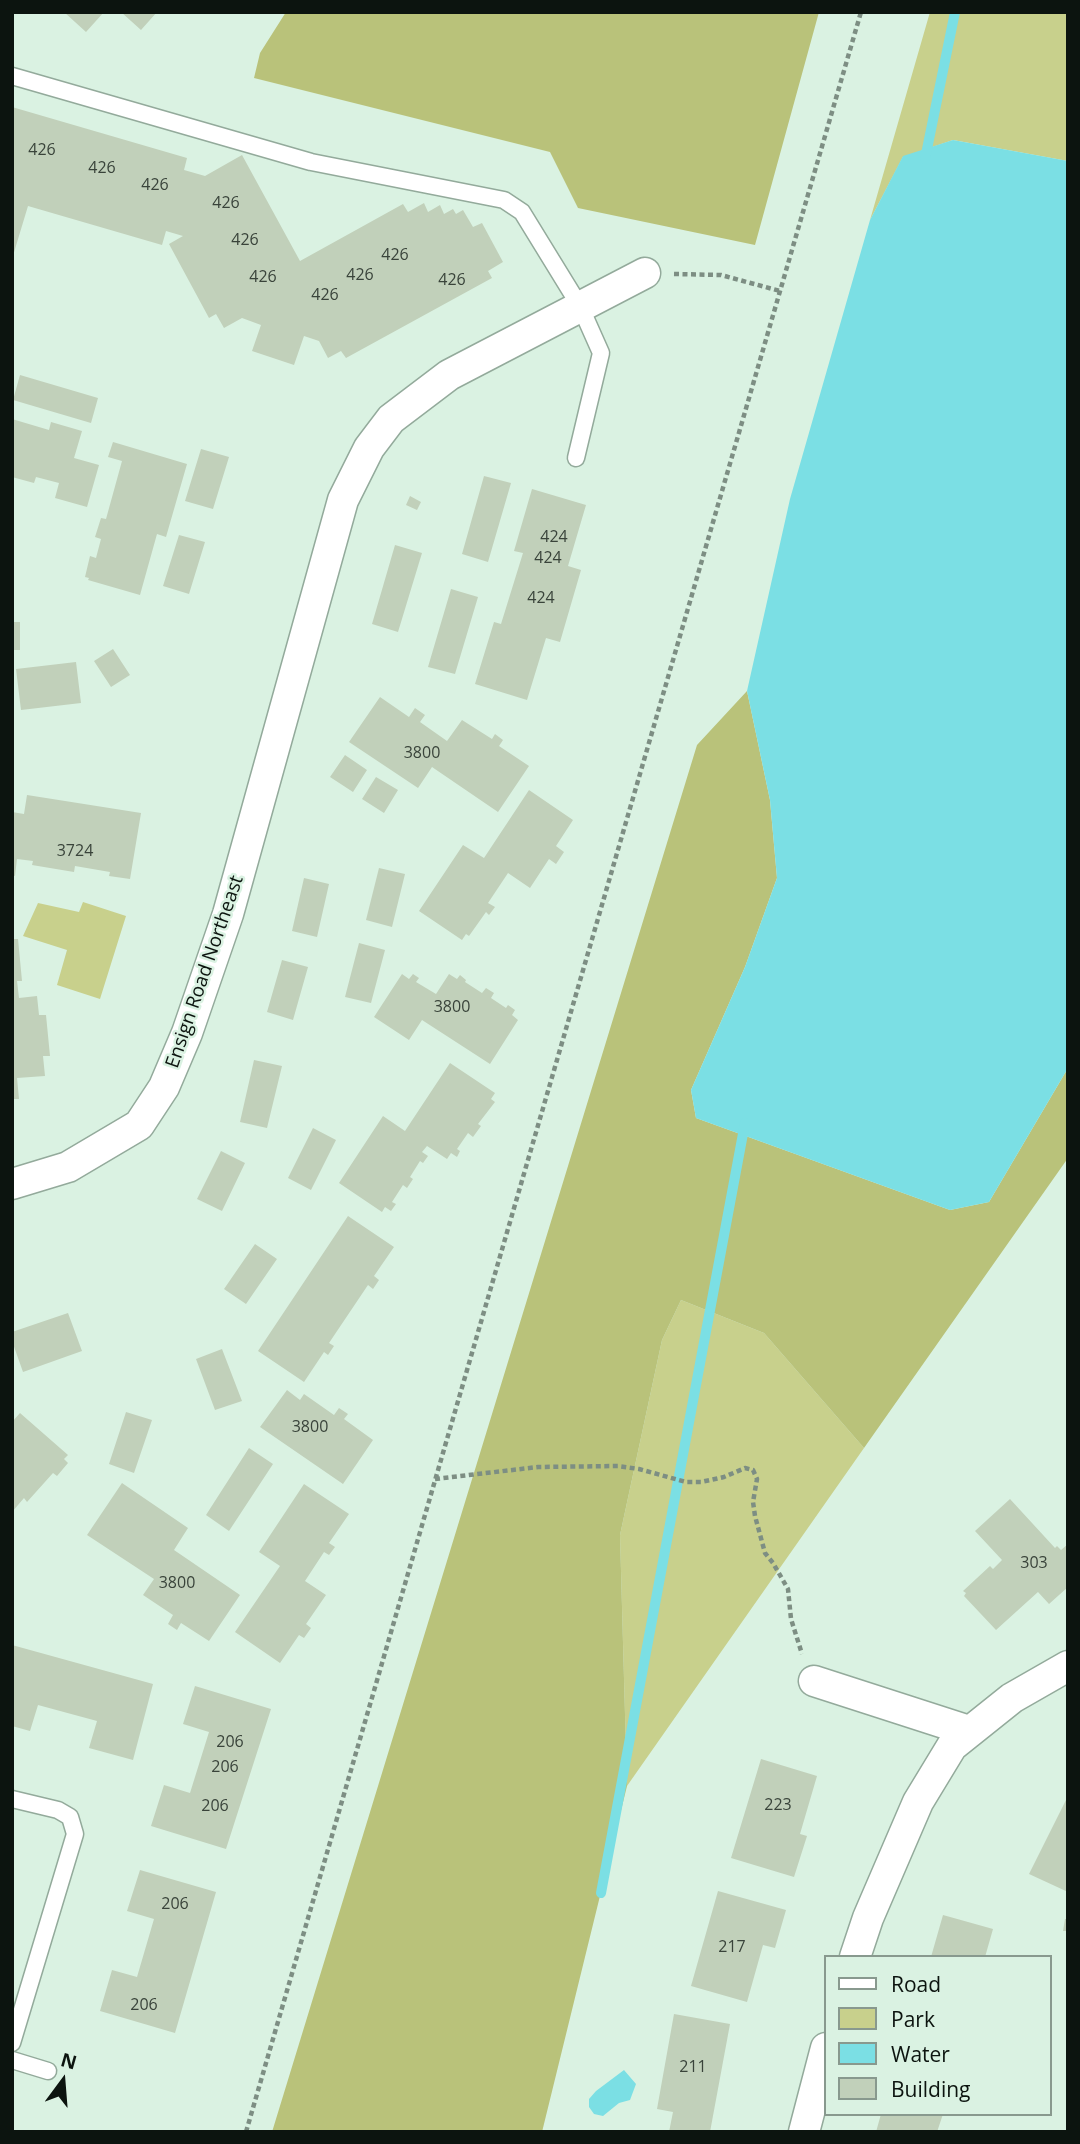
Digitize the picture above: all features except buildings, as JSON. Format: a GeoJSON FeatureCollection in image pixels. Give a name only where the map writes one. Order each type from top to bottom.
{"type":"FeatureCollection","features":[{"type":"Feature","properties":{"kind":"street","name":"Ensign Road Northeast"},"geometry":{"type":"LineString","coordinates":[[12,1184],[68,1167],[139,1125],[164,1087],[187,1033],[228,914],[343,500],[369,448],[391,419],[449,375],[645,273]]}},
{"type":"Feature","properties":{"kind":"street"},"geometry":{"type":"LineString","coordinates":[[856,1955],[868,1918],[918,1802],[952,1746],[1012,1698],[1068,1666]]}},
{"type":"Feature","properties":{"kind":"street"},"geometry":{"type":"LineString","coordinates":[[814,1681],[969,1731]]}},
{"type":"Feature","properties":{"kind":"street"},"geometry":{"type":"LineString","coordinates":[[804,2132],[824,2056]]}},
{"type":"Feature","properties":{"kind":"lane"},"geometry":{"type":"LineString","coordinates":[[12,76],[311,162],[504,200],[522,212],[581,308],[601,353],[576,458]]}},
{"type":"Feature","properties":{"kind":"lane"},"geometry":{"type":"LineString","coordinates":[[12,1799],[58,1810],[70,1817],[75,1834],[12,2043]]}},
{"type":"Feature","properties":{"kind":"lane"},"geometry":{"type":"LineString","coordinates":[[12,2060],[48,2071]]}},
{"type":"Feature","properties":{"kind":"path"},"geometry":{"type":"LineString","coordinates":[[246,2132],[861,12]]}},
{"type":"Feature","properties":{"kind":"path"},"geometry":{"type":"LineString","coordinates":[[645,273],[721,275],[780,291]]}},
{"type":"Feature","properties":{"kind":"path"},"geometry":{"type":"LineString","coordinates":[[435,1479],[538,1467],[618,1466],[686,1482],[701,1482],[724,1477],[744,1468],[754,1470],[757,1479],[753,1502],[765,1553],[788,1589],[791,1619],[806,1666],[814,1681]]}},
{"type":"Feature","properties":{"kind":"green space"},"geometry":{"type":"Polygon","coordinates":[[[286,12],[819,12],[755,245],[578,208],[550,152],[254,78],[260,53],[286,12]]]}},
{"type":"Feature","properties":{"kind":"green space"},"geometry":{"type":"Polygon","coordinates":[[[930,12],[1068,12],[1068,161],[953,140],[903,157],[870,220],[930,12]]]}},
{"type":"Feature","properties":{"kind":"green space"},"geometry":{"type":"Polygon","coordinates":[[[747,691],[770,800],[777,878],[745,967],[691,1090],[696,1118],[950,1210],[989,1202],[1068,1068],[1068,1158],[864,1448],[764,1333],[681,1300],[662,1340],[620,1535],[627,1786],[542,2132],[272,2132],[697,745],[747,691]]]}},
{"type":"Feature","properties":{"kind":"green space"},"geometry":{"type":"Polygon","coordinates":[[[83,902],[126,916],[100,999],[57,985],[67,950],[23,936],[38,903],[79,912],[83,902]]]}},
{"type":"Feature","properties":{"kind":"green space"},"geometry":{"type":"Polygon","coordinates":[[[681,1300],[764,1333],[864,1448],[627,1786],[620,1535],[662,1340],[681,1300]]]}},
{"type":"Feature","properties":{"kind":"water"},"geometry":{"type":"Polygon","coordinates":[[[953,140],[1068,161],[1068,1068],[989,1202],[950,1210],[696,1118],[691,1090],[745,967],[777,878],[770,800],[747,691],[790,499],[870,220],[903,156],[953,140]]]}},
{"type":"Feature","properties":{"kind":"water"},"geometry":{"type":"Polygon","coordinates":[[[624,2070],[636,2084],[630,2100],[619,2103],[603,2116],[594,2114],[589,2107],[589,2099],[624,2070]]]}},
{"type":"Feature","properties":{"kind":"waterway"},"geometry":{"type":"LineString","coordinates":[[925,159],[955,12]]}},
{"type":"Feature","properties":{"kind":"waterway"},"geometry":{"type":"LineString","coordinates":[[601,1893],[745,1123]]}}]}
